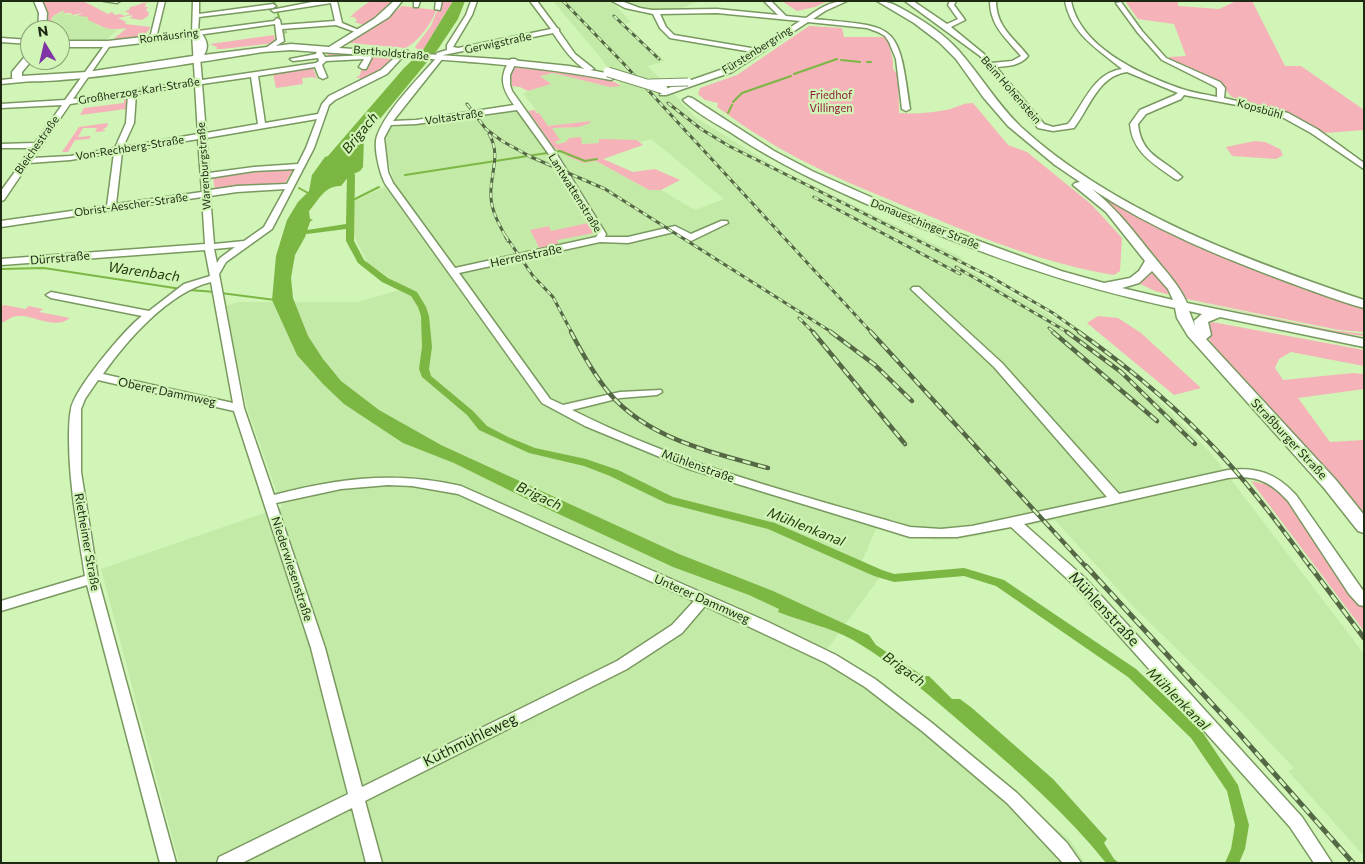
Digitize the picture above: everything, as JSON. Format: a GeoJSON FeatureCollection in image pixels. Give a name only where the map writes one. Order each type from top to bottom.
{"type":"FeatureCollection","features":[{"type":"Feature","properties":{"kind":"main road"},"geometry":{"type":"LineString","coordinates":[[38,1],[43,13],[42,20]]}},
{"type":"Feature","properties":{"kind":"main road"},"geometry":{"type":"LineString","coordinates":[[326,53],[355,31],[373,23],[392,9],[398,1]]}},
{"type":"Feature","properties":{"kind":"main road"},"geometry":{"type":"LineString","coordinates":[[881,1],[914,19],[937,35],[956,54],[983,90],[1038,152],[1110,210],[1174,288],[1181,304]]}},
{"type":"Feature","properties":{"kind":"main road"},"geometry":{"type":"LineString","coordinates":[[195,34],[199,36],[208,49],[198,58]]}},
{"type":"Feature","properties":{"kind":"main road","name":"Romäusring"},"geometry":{"type":"LineString","coordinates":[[70,44],[108,44],[195,34]]}},
{"type":"Feature","properties":{"kind":"main road","name":"Bertholdstraße"},"geometry":{"type":"LineString","coordinates":[[29,79],[87,75],[279,44],[326,53]]}},
{"type":"Feature","properties":{"kind":"main road","name":"Bertholdstraße"},"geometry":{"type":"LineString","coordinates":[[208,49],[222,53],[269,48],[326,53],[408,53],[512,62],[568,64],[662,91]]}},
{"type":"Feature","properties":{"kind":"main road","name":"Bertholdstraße"},"geometry":{"type":"LineString","coordinates":[[568,64],[644,82],[662,91]]}},
{"type":"Feature","properties":{"kind":"main road"},"geometry":{"type":"LineString","coordinates":[[20,68],[17,72],[17,78],[29,79]]}},
{"type":"Feature","properties":{"kind":"main road","name":"Donaueschinger Straße"},"geometry":{"type":"LineString","coordinates":[[688,100],[748,139],[810,174],[884,208],[1057,274],[1141,297],[1303,330]]}},
{"type":"Feature","properties":{"kind":"main road"},"geometry":{"type":"LineString","coordinates":[[1023,134],[1086,180],[1166,225],[1253,264],[1364,304]]}},
{"type":"Feature","properties":{"kind":"main road"},"geometry":{"type":"LineString","coordinates":[[1101,287],[1125,284],[1138,280],[1147,272],[1151,261]]}},
{"type":"Feature","properties":{"kind":"main road","name":"Straßburger Straße"},"geometry":{"type":"LineString","coordinates":[[1141,297],[1170,309],[1184,318]]}},
{"type":"Feature","properties":{"kind":"main road","name":"Straßburger Straße"},"geometry":{"type":"LineString","coordinates":[[1181,304],[1184,318],[1193,333],[1330,484],[1364,527]]}},
{"type":"Feature","properties":{"kind":"main road","name":"Straßburger Straße"},"geometry":{"type":"LineString","coordinates":[[1181,304],[1190,312],[1204,335],[1211,354]]}},
{"type":"Feature","properties":{"kind":"main road"},"geometry":{"type":"LineString","coordinates":[[1204,335],[1201,321],[1205,316],[1220,313]]}},
{"type":"Feature","properties":{"kind":"main road"},"geometry":{"type":"LineString","coordinates":[[1303,330],[1364,338]]}},
{"type":"Feature","properties":{"kind":"main road"},"geometry":{"type":"LineString","coordinates":[[1303,330],[1364,343]]}},
{"type":"Feature","properties":{"kind":"street"},"geometry":{"type":"LineString","coordinates":[[108,2],[118,1]]}},
{"type":"Feature","properties":{"kind":"street"},"geometry":{"type":"LineString","coordinates":[[153,38],[162,1]]}},
{"type":"Feature","properties":{"kind":"street","name":"Warenburgstraße"},"geometry":{"type":"LineString","coordinates":[[196,1],[195,34],[204,176],[209,246],[216,283]]}},
{"type":"Feature","properties":{"kind":"street"},"geometry":{"type":"LineString","coordinates":[[237,1],[238,10]]}},
{"type":"Feature","properties":{"kind":"street"},"geometry":{"type":"LineString","coordinates":[[195,16],[332,1],[338,23],[355,31]]}},
{"type":"Feature","properties":{"kind":"street"},"geometry":{"type":"LineString","coordinates":[[460,50],[450,49],[450,45],[469,15],[474,1]]}},
{"type":"Feature","properties":{"kind":"street"},"geometry":{"type":"LineString","coordinates":[[533,1],[557,30],[568,64]]}},
{"type":"Feature","properties":{"kind":"street"},"geometry":{"type":"LineString","coordinates":[[615,1],[635,9],[656,12],[716,11],[865,26],[888,35],[896,46],[906,109]]}},
{"type":"Feature","properties":{"kind":"street"},"geometry":{"type":"LineString","coordinates":[[767,1],[783,16],[782,18]]}},
{"type":"Feature","properties":{"kind":"street","name":"Fürstenbergring"},"geometry":{"type":"LineString","coordinates":[[688,84],[729,70],[822,10],[844,1]]}},
{"type":"Feature","properties":{"kind":"street","name":"Beim Hohenstein"},"geometry":{"type":"LineString","coordinates":[[908,1],[946,26],[982,55],[1041,126],[1053,129],[1063,129],[1071,126],[1094,89],[1105,79],[1126,73]]}},
{"type":"Feature","properties":{"kind":"street"},"geometry":{"type":"LineString","coordinates":[[946,26],[962,20],[951,5],[953,1]]}},
{"type":"Feature","properties":{"kind":"street"},"geometry":{"type":"LineString","coordinates":[[991,65],[1022,60],[1025,56],[998,26],[993,15],[993,1]]}},
{"type":"Feature","properties":{"kind":"street"},"geometry":{"type":"LineString","coordinates":[[1068,1],[1072,21],[1082,33],[1126,73],[1156,91]]}},
{"type":"Feature","properties":{"kind":"street"},"geometry":{"type":"LineString","coordinates":[[302,3],[305,19]]}},
{"type":"Feature","properties":{"kind":"street"},"geometry":{"type":"LineString","coordinates":[[1119,3],[1140,32],[1164,59],[1217,84],[1222,88],[1220,99]]}},
{"type":"Feature","properties":{"kind":"street"},"geometry":{"type":"LineString","coordinates":[[269,48],[279,44],[281,41],[281,27],[273,6]]}},
{"type":"Feature","properties":{"kind":"street"},"geometry":{"type":"LineString","coordinates":[[656,12],[663,28],[672,37],[758,51]]}},
{"type":"Feature","properties":{"kind":"street","name":"Romäusring"},"geometry":{"type":"LineString","coordinates":[[195,34],[211,30],[281,27],[305,19],[311,26],[338,23]]}},
{"type":"Feature","properties":{"kind":"street","name":"Gerwigstraße"},"geometry":{"type":"LineString","coordinates":[[438,55],[557,30]]}},
{"type":"Feature","properties":{"kind":"street"},"geometry":{"type":"LineString","coordinates":[[1,40],[20,41]]}},
{"type":"Feature","properties":{"kind":"street","name":"Bleichestraße"},"geometry":{"type":"LineString","coordinates":[[1,197],[66,104],[70,102],[108,44]]}},
{"type":"Feature","properties":{"kind":"street"},"geometry":{"type":"LineString","coordinates":[[323,77],[326,53]]}},
{"type":"Feature","properties":{"kind":"street"},"geometry":{"type":"LineString","coordinates":[[296,68],[291,54],[326,53],[369,56],[363,67]]}},
{"type":"Feature","properties":{"kind":"street","name":"Großherzog-Karl-Straße"},"geometry":{"type":"LineString","coordinates":[[1,106],[70,102],[296,68],[326,53]]}},
{"type":"Feature","properties":{"kind":"street"},"geometry":{"type":"LineString","coordinates":[[216,283],[223,260],[268,229],[301,166],[326,104],[332,98],[384,72],[408,53]]}},
{"type":"Feature","properties":{"kind":"street","name":"Mühlenstraße"},"geometry":{"type":"LineString","coordinates":[[438,55],[388,123],[380,138],[379,144],[384,172],[389,183],[539,394],[546,401],[590,423],[725,477],[910,532],[944,535],[972,531],[1237,473],[1251,472],[1267,477],[1282,487],[1292,498],[1364,601]]}},
{"type":"Feature","properties":{"kind":"street","name":"Lantwattenstraße"},"geometry":{"type":"LineString","coordinates":[[512,62],[506,72],[506,85],[602,234],[600,239],[634,238],[675,229],[691,238],[724,223]]}},
{"type":"Feature","properties":{"kind":"street"},"geometry":{"type":"LineString","coordinates":[[1,92],[5,81],[17,72]]}},
{"type":"Feature","properties":{"kind":"street","name":"Kopsbühl"},"geometry":{"type":"LineString","coordinates":[[1126,73],[1182,92],[1266,110],[1298,121],[1364,167]]}},
{"type":"Feature","properties":{"kind":"street"},"geometry":{"type":"LineString","coordinates":[[254,74],[262,126]]}},
{"type":"Feature","properties":{"kind":"street"},"geometry":{"type":"LineString","coordinates":[[175,76],[176,86]]}},
{"type":"Feature","properties":{"kind":"street"},"geometry":{"type":"LineString","coordinates":[[5,81],[29,79]]}},
{"type":"Feature","properties":{"kind":"street"},"geometry":{"type":"LineString","coordinates":[[644,82],[688,84]]}},
{"type":"Feature","properties":{"kind":"street"},"geometry":{"type":"LineString","coordinates":[[662,91],[688,84]]}},
{"type":"Feature","properties":{"kind":"street"},"geometry":{"type":"LineString","coordinates":[[662,91],[688,84]]}},
{"type":"Feature","properties":{"kind":"street"},"geometry":{"type":"LineString","coordinates":[[688,84],[684,91],[688,100]]}},
{"type":"Feature","properties":{"kind":"street"},"geometry":{"type":"LineString","coordinates":[[111,209],[118,150],[130,123],[132,92]]}},
{"type":"Feature","properties":{"kind":"street"},"geometry":{"type":"LineString","coordinates":[[1178,177],[1141,150],[1134,132],[1134,124],[1143,112],[1178,97],[1182,92]]}},
{"type":"Feature","properties":{"kind":"street"},"geometry":{"type":"LineString","coordinates":[[1164,95],[1172,99]]}},
{"type":"Feature","properties":{"kind":"street","name":"Voltastraße"},"geometry":{"type":"LineString","coordinates":[[388,123],[416,122],[519,107]]}},
{"type":"Feature","properties":{"kind":"street","name":"Von-Rechberg-Straße"},"geometry":{"type":"LineString","coordinates":[[25,161],[70,158],[322,116]]}},
{"type":"Feature","properties":{"kind":"street"},"geometry":{"type":"LineString","coordinates":[[1,146],[37,145]]}},
{"type":"Feature","properties":{"kind":"street"},"geometry":{"type":"LineString","coordinates":[[204,176],[254,169],[301,166]]}},
{"type":"Feature","properties":{"kind":"street","name":"Obrist-Aescher-Straße"},"geometry":{"type":"LineString","coordinates":[[1,224],[256,187],[290,186]]}},
{"type":"Feature","properties":{"kind":"street","name":"Herrenstraße"},"geometry":{"type":"LineString","coordinates":[[452,272],[600,239]]}},
{"type":"Feature","properties":{"kind":"street","name":"Dürrstraße"},"geometry":{"type":"LineString","coordinates":[[1,262],[209,246],[234,246],[249,243]]}},
{"type":"Feature","properties":{"kind":"street","name":"Rietheimer Straße"},"geometry":{"type":"LineString","coordinates":[[168,863],[92,579],[75,472],[74,429],[76,410],[80,398],[111,355],[149,314],[187,286],[194,283],[216,283]]}},
{"type":"Feature","properties":{"kind":"street","name":"Niederwiesenstraße"},"geometry":{"type":"LineString","coordinates":[[216,283],[239,408],[306,610],[358,796],[374,863]]}},
{"type":"Feature","properties":{"kind":"street"},"geometry":{"type":"LineString","coordinates":[[916,289],[998,365],[1116,499]]}},
{"type":"Feature","properties":{"kind":"street"},"geometry":{"type":"LineString","coordinates":[[51,295],[149,314]]}},
{"type":"Feature","properties":{"kind":"street","name":"Oberer Dammweg"},"geometry":{"type":"LineString","coordinates":[[95,376],[239,408]]}},
{"type":"Feature","properties":{"kind":"street"},"geometry":{"type":"LineString","coordinates":[[561,409],[620,395],[657,392]]}},
{"type":"Feature","properties":{"kind":"street","name":"Unterer Dammweg"},"geometry":{"type":"LineString","coordinates":[[270,502],[298,493],[368,480],[411,480],[461,490],[763,626],[831,659],[870,683],[927,727],[1012,798],[1061,848],[1073,863]]}},
{"type":"Feature","properties":{"kind":"street","name":"Mühlenstraße"},"geometry":{"type":"LineString","coordinates":[[1012,521],[1080,582],[1100,603],[1296,822],[1324,863]]}},
{"type":"Feature","properties":{"kind":"street"},"geometry":{"type":"LineString","coordinates":[[1,606],[92,579]]}},
{"type":"Feature","properties":{"kind":"street","name":"Kuthmühleweg"},"geometry":{"type":"LineString","coordinates":[[225,863],[622,664],[674,631],[694,614],[702,600]]}},
{"type":"Feature","properties":{"kind":"shaded area"},"geometry":{"type":"Polygon","coordinates":[[[553,1],[611,1],[631,22],[624,24],[665,61],[648,66],[695,117],[779,169],[963,258],[956,263],[1040,309],[1078,334],[1114,362],[1153,395],[1210,452],[1364,654],[1364,856],[1288,771],[1294,768],[1235,706],[1132,605],[1055,520],[961,539],[936,540],[877,527],[862,561],[883,573],[825,652],[877,682],[1070,840],[1085,863],[179,863],[101,569],[282,507],[248,411],[225,306],[239,302],[358,302],[406,288],[368,264],[354,236],[354,201],[394,183],[383,140],[388,128],[515,110],[532,117],[553,147],[569,157],[584,163],[596,161],[649,190],[661,190],[695,210],[724,199],[651,139],[641,142],[637,140],[599,140],[599,143],[582,144],[566,142],[558,144],[554,142],[559,140],[551,128],[579,127],[588,121],[548,126],[523,93],[550,84],[539,76],[553,73],[610,87],[621,85],[553,1]]]}},
{"type":"Feature","properties":{"kind":"shaded area"},"geometry":{"type":"Polygon","coordinates":[[[622,1],[698,1],[679,10],[668,11],[646,9],[622,1]]]}},
{"type":"Feature","properties":{"kind":"shaded area"},"geometry":{"type":"Polygon","coordinates":[[[64,10],[63,13],[76,16],[83,13],[98,26],[117,30],[104,42],[70,42],[70,20],[52,20],[53,16],[64,10]]]}},
{"type":"Feature","properties":{"kind":"green space"},"geometry":{"type":"Polygon","coordinates":[[[41,1],[83,1],[108,14],[112,12],[115,15],[125,16],[130,14],[125,11],[129,10],[130,7],[145,3],[150,2],[146,3],[145,7],[148,7],[146,11],[149,12],[148,16],[142,20],[129,18],[132,15],[118,18],[126,22],[125,24],[151,27],[144,36],[111,41],[127,28],[106,28],[88,20],[88,17],[78,16],[82,13],[73,15],[63,13],[64,10],[53,16],[51,20],[46,20],[47,10],[41,1]]]}},
{"type":"Feature","properties":{"kind":"green space"},"geometry":{"type":"Polygon","coordinates":[[[371,1],[395,1],[373,20],[363,25],[355,22],[357,20],[354,17],[350,17],[360,8],[371,1]]]}},
{"type":"Feature","properties":{"kind":"green space"},"geometry":{"type":"Polygon","coordinates":[[[441,1],[453,1],[423,50],[417,49],[415,47],[431,26],[441,1]]]}},
{"type":"Feature","properties":{"kind":"green space"},"geometry":{"type":"Polygon","coordinates":[[[782,1],[828,1],[815,7],[797,11],[782,1]]]}},
{"type":"Feature","properties":{"kind":"green space"},"geometry":{"type":"Polygon","coordinates":[[[1125,1],[1178,1],[1178,6],[1219,9],[1234,2],[1252,1],[1285,66],[1301,66],[1364,110],[1364,130],[1325,133],[1292,114],[1232,97],[1217,81],[1171,60],[1169,57],[1186,56],[1174,24],[1138,19],[1125,1]]]}},
{"type":"Feature","properties":{"kind":"green space"},"geometry":{"type":"Polygon","coordinates":[[[402,6],[436,10],[424,32],[410,45],[405,48],[350,43],[348,41],[386,19],[402,6]]]}},
{"type":"Feature","properties":{"kind":"green space","name":"Friedhof Villingen"},"geometry":{"type":"Polygon","coordinates":[[[809,26],[842,28],[844,37],[887,37],[893,69],[898,75],[899,113],[934,112],[973,103],[1008,145],[1027,152],[1091,204],[1122,238],[1120,271],[1114,275],[1089,270],[1016,250],[880,196],[838,178],[777,147],[717,107],[718,103],[705,100],[698,94],[700,88],[737,75],[809,26]]]}},
{"type":"Feature","properties":{"kind":"green space"},"geometry":{"type":"Polygon","coordinates":[[[274,35],[275,41],[278,42],[222,49],[216,49],[217,47],[210,44],[274,35]]]}},
{"type":"Feature","properties":{"kind":"green space"},"geometry":{"type":"Polygon","coordinates":[[[327,53],[395,56],[375,75],[360,80],[360,78],[356,78],[360,75],[362,67],[371,56],[329,58],[327,53]]]}},
{"type":"Feature","properties":{"kind":"green space"},"geometry":{"type":"Polygon","coordinates":[[[514,67],[553,69],[588,75],[615,82],[621,86],[610,87],[553,73],[540,76],[551,84],[528,91],[512,86],[510,70],[514,67]]]}},
{"type":"Feature","properties":{"kind":"green space"},"geometry":{"type":"Polygon","coordinates":[[[313,68],[317,79],[313,77],[302,78],[303,84],[276,88],[273,74],[313,68]]]}},
{"type":"Feature","properties":{"kind":"green space"},"geometry":{"type":"Polygon","coordinates":[[[128,95],[126,109],[80,115],[84,108],[124,103],[124,98],[111,100],[112,98],[128,95]]]}},
{"type":"Feature","properties":{"kind":"green space"},"geometry":{"type":"Polygon","coordinates":[[[535,110],[548,126],[591,121],[579,127],[552,128],[560,140],[554,142],[558,144],[566,142],[569,138],[581,137],[582,144],[599,143],[599,139],[637,140],[643,145],[603,159],[633,172],[655,169],[680,180],[661,190],[649,190],[596,161],[584,163],[569,157],[553,147],[528,111],[535,110]]]}},
{"type":"Feature","properties":{"kind":"green space"},"geometry":{"type":"Polygon","coordinates":[[[108,123],[107,127],[102,129],[105,131],[95,132],[97,128],[83,128],[78,137],[91,136],[89,139],[75,140],[68,152],[62,152],[79,127],[108,123]]]}},
{"type":"Feature","properties":{"kind":"green space"},"geometry":{"type":"Polygon","coordinates":[[[1255,141],[1265,142],[1280,149],[1283,155],[1276,159],[1232,156],[1226,147],[1255,141]]]}},
{"type":"Feature","properties":{"kind":"green space"},"geometry":{"type":"Polygon","coordinates":[[[1056,165],[1117,202],[1323,294],[1364,308],[1364,332],[1339,330],[1182,298],[1088,190],[1056,165]]]}},
{"type":"Feature","properties":{"kind":"green space"},"geometry":{"type":"Polygon","coordinates":[[[294,168],[285,183],[215,190],[213,177],[294,168]]]}},
{"type":"Feature","properties":{"kind":"green space"},"geometry":{"type":"Polygon","coordinates":[[[588,223],[594,233],[557,240],[559,245],[540,249],[530,230],[549,226],[551,231],[588,223]]]}},
{"type":"Feature","properties":{"kind":"green space"},"geometry":{"type":"Polygon","coordinates":[[[1153,268],[1175,296],[1155,291],[1138,283],[1147,277],[1153,268]]]}},
{"type":"Feature","properties":{"kind":"green space"},"geometry":{"type":"Polygon","coordinates":[[[1183,299],[1330,330],[1364,334],[1364,336],[1339,333],[1183,299]]]}},
{"type":"Feature","properties":{"kind":"green space"},"geometry":{"type":"Polygon","coordinates":[[[1,306],[25,309],[29,306],[43,309],[39,312],[70,318],[58,323],[52,323],[17,316],[1,323],[1,306]]]}},
{"type":"Feature","properties":{"kind":"green space"},"geometry":{"type":"Polygon","coordinates":[[[1098,316],[1118,318],[1141,333],[1201,388],[1174,395],[1087,323],[1098,316]]]}},
{"type":"Feature","properties":{"kind":"green space"},"geometry":{"type":"Polygon","coordinates":[[[1212,322],[1364,350],[1364,366],[1291,352],[1279,359],[1275,368],[1283,380],[1353,373],[1364,374],[1364,389],[1298,398],[1330,442],[1364,440],[1364,517],[1214,348],[1207,331],[1212,322]]]}},
{"type":"Feature","properties":{"kind":"green space"},"geometry":{"type":"Polygon","coordinates":[[[1251,481],[1270,485],[1285,497],[1364,606],[1364,631],[1251,481]]]}},
{"type":"Feature","properties":{"kind":"water","name":"Brigach"},"geometry":{"type":"Polygon","coordinates":[[[453,1],[465,1],[458,19],[438,49],[364,138],[363,167],[360,171],[349,176],[341,186],[335,186],[326,191],[309,211],[310,219],[313,219],[295,255],[291,278],[293,298],[308,336],[323,359],[341,381],[379,410],[441,445],[679,554],[773,591],[869,635],[876,645],[923,676],[929,676],[952,699],[960,699],[972,708],[1053,779],[1107,839],[1104,843],[1114,859],[1119,863],[1106,863],[1059,811],[1008,763],[915,684],[853,640],[778,612],[779,609],[749,595],[673,567],[454,463],[403,443],[344,404],[297,355],[272,300],[276,256],[287,220],[298,202],[309,191],[312,175],[325,157],[328,156],[404,68],[423,50],[453,1]]]}},
{"type":"Feature","properties":{"kind":"waterway"},"geometry":{"type":"LineString","coordinates":[[274,1],[276,9]]}},
{"type":"Feature","properties":{"kind":"waterway"},"geometry":{"type":"LineString","coordinates":[[277,11],[279,17]]}},
{"type":"Feature","properties":{"kind":"waterway"},"geometry":{"type":"LineString","coordinates":[[794,74],[837,59]]}},
{"type":"Feature","properties":{"kind":"waterway"},"geometry":{"type":"LineString","coordinates":[[841,60],[860,62]]}},
{"type":"Feature","properties":{"kind":"waterway"},"geometry":{"type":"LineString","coordinates":[[733,102],[742,93],[791,76]]}},
{"type":"Feature","properties":{"kind":"waterway"},"geometry":{"type":"LineString","coordinates":[[728,113],[732,105]]}},
{"type":"Feature","properties":{"kind":"waterway"},"geometry":{"type":"LineString","coordinates":[[405,175],[560,151],[585,161],[597,159]]}},
{"type":"Feature","properties":{"kind":"waterway","name":"Mühlenkanal"},"geometry":{"type":"LineString","coordinates":[[345,163],[351,175],[350,226]]}},
{"type":"Feature","properties":{"kind":"waterway"},"geometry":{"type":"LineString","coordinates":[[351,201],[379,187]]}},
{"type":"Feature","properties":{"kind":"waterway"},"geometry":{"type":"LineString","coordinates":[[299,188],[308,193]]}},
{"type":"Feature","properties":{"kind":"waterway","name":"Mühlenkanal"},"geometry":{"type":"LineString","coordinates":[[307,232],[350,226]]}},
{"type":"Feature","properties":{"kind":"waterway","name":"Mühlenkanal"},"geometry":{"type":"LineString","coordinates":[[350,226],[350,241],[361,261],[385,280],[414,294],[422,307],[425,316],[427,347],[424,369],[427,377],[470,413],[483,428],[533,451],[586,463],[614,473],[670,500],[771,526],[878,573],[894,578],[964,572],[1000,583],[1132,673],[1196,734],[1233,789],[1242,825],[1238,849],[1232,863]]}},
{"type":"Feature","properties":{"kind":"waterway","name":"Warenbach"},"geometry":{"type":"LineString","coordinates":[[1,269],[44,268],[181,289]]}},
{"type":"Feature","properties":{"kind":"waterway","name":"Warenbach"},"geometry":{"type":"LineString","coordinates":[[189,290],[216,292]]}},
{"type":"Feature","properties":{"kind":"waterway","name":"Warenbach"},"geometry":{"type":"LineString","coordinates":[[221,293],[275,300]]}},
{"type":"Feature","properties":{"kind":"railway"},"geometry":{"type":"LineString","coordinates":[[563,1],[624,64],[872,333]]}},
{"type":"Feature","properties":{"kind":"railway"},"geometry":{"type":"LineString","coordinates":[[614,16],[659,59]]}},
{"type":"Feature","properties":{"kind":"railway"},"geometry":{"type":"LineString","coordinates":[[668,103],[701,129],[729,146],[991,277],[1053,313],[1081,333]]}},
{"type":"Feature","properties":{"kind":"railway"},"geometry":{"type":"LineString","coordinates":[[467,104],[486,129],[502,141],[531,157],[605,189],[833,333]]}},
{"type":"Feature","properties":{"kind":"railway"},"geometry":{"type":"LineString","coordinates":[[489,134],[495,150],[491,190],[492,204],[497,220],[508,241]]}},
{"type":"Feature","properties":{"kind":"railway"},"geometry":{"type":"LineString","coordinates":[[814,197],[960,274]]}},
{"type":"Feature","properties":{"kind":"railway"},"geometry":{"type":"LineString","coordinates":[[505,235],[533,276],[553,297],[572,333]]}},
{"type":"Feature","properties":{"kind":"railway"},"geometry":{"type":"LineString","coordinates":[[956,267],[1069,333]]}},
{"type":"Feature","properties":{"kind":"railway"},"geometry":{"type":"LineString","coordinates":[[799,318],[813,332]]}},
{"type":"Feature","properties":{"kind":"railway"},"geometry":{"type":"LineString","coordinates":[[1049,328],[1055,333]]}},
{"type":"Feature","properties":{"kind":"railway"},"geometry":{"type":"LineString","coordinates":[[571,332],[604,387],[626,409],[643,422],[663,433],[704,450],[768,468]]}},
{"type":"Feature","properties":{"kind":"railway"},"geometry":{"type":"LineString","coordinates":[[813,332],[905,444]]}},
{"type":"Feature","properties":{"kind":"railway"},"geometry":{"type":"LineString","coordinates":[[831,332],[875,365],[912,401]]}},
{"type":"Feature","properties":{"kind":"railway"},"geometry":{"type":"LineString","coordinates":[[871,332],[1087,568]]}},
{"type":"Feature","properties":{"kind":"railway"},"geometry":{"type":"LineString","coordinates":[[1053,332],[1157,421]]}},
{"type":"Feature","properties":{"kind":"railway"},"geometry":{"type":"LineString","coordinates":[[1067,332],[1121,372],[1195,444]]}},
{"type":"Feature","properties":{"kind":"railway"},"geometry":{"type":"LineString","coordinates":[[1079,332],[1154,391],[1207,440],[1258,497],[1311,568]]}},
{"type":"Feature","properties":{"kind":"railway"},"geometry":{"type":"LineString","coordinates":[[1086,566],[1236,730],[1353,863]]}},
{"type":"Feature","properties":{"kind":"railway"},"geometry":{"type":"LineString","coordinates":[[1310,566],[1364,638]]}}]}
